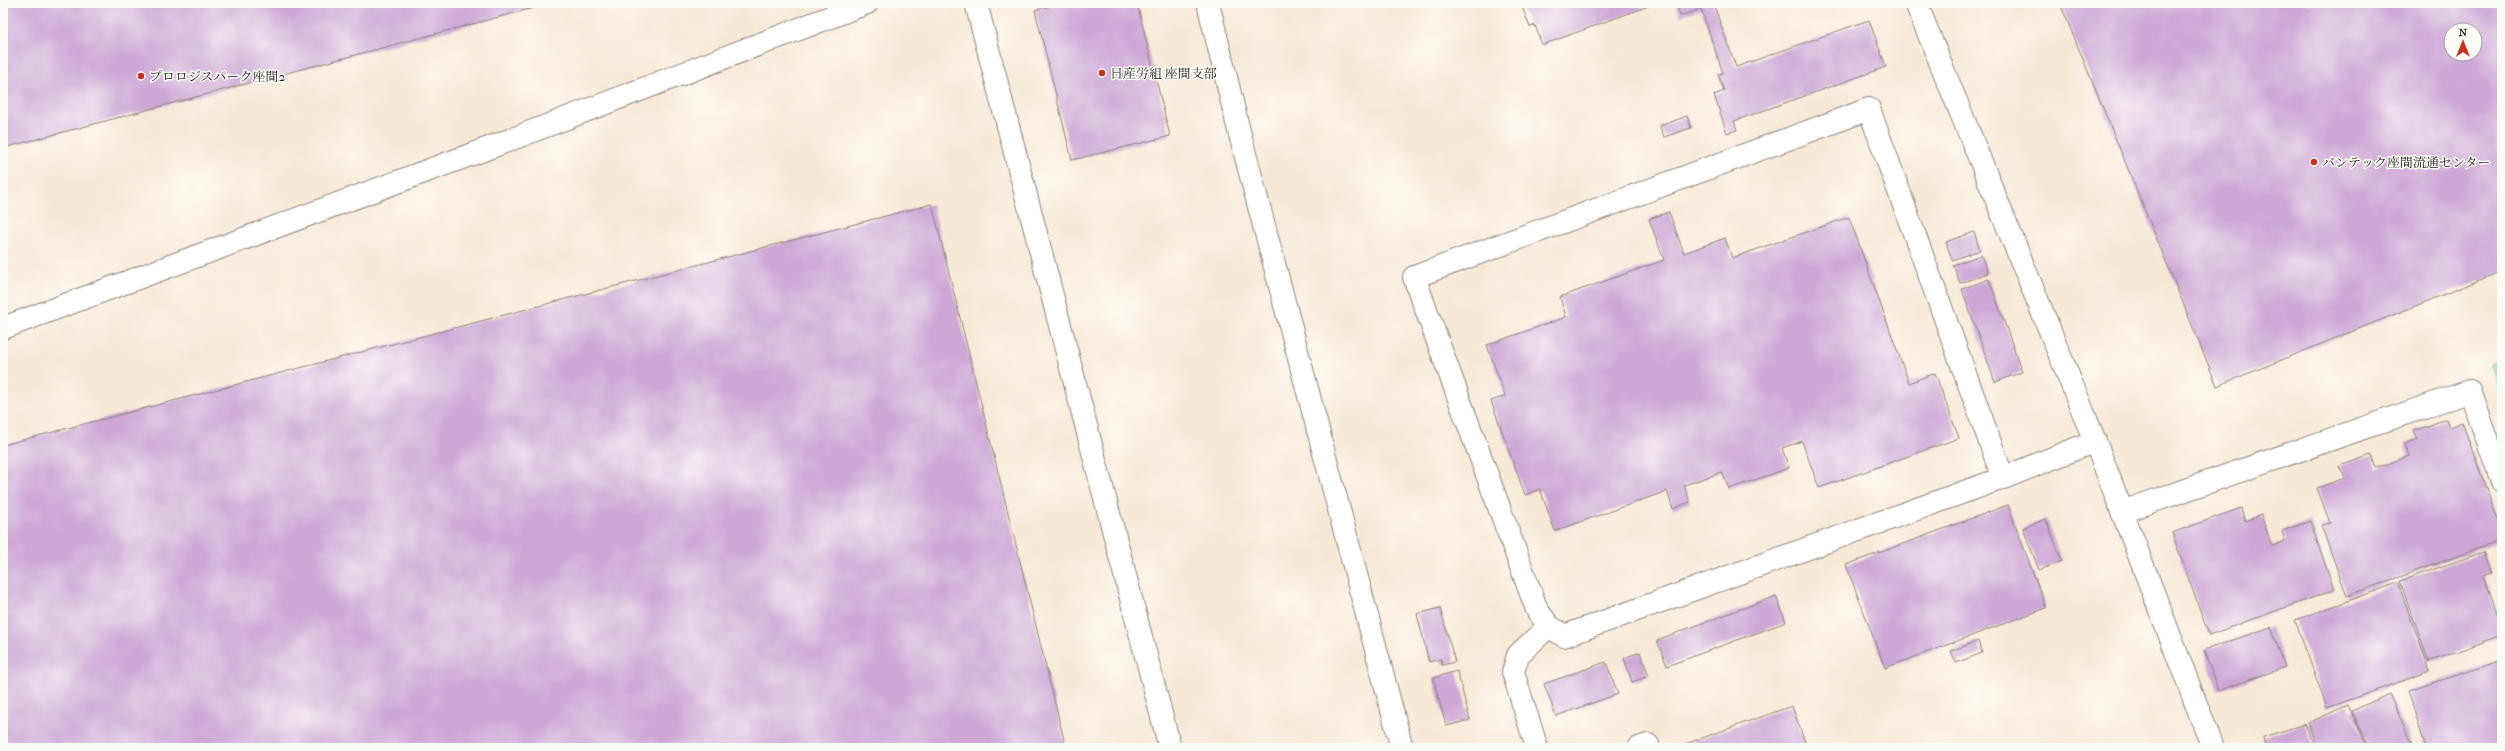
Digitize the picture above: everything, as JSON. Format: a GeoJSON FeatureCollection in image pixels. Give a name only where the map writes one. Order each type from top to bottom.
{"type":"FeatureCollection","features":[{"type":"Feature","properties":{"kind":"street"},"geometry":{"type":"LineString","coordinates":[[3,328],[486,149],[868,3]]}},
{"type":"Feature","properties":{"kind":"street"},"geometry":{"type":"LineString","coordinates":[[976,3],[1170,748]]}},
{"type":"Feature","properties":{"kind":"street"},"geometry":{"type":"LineString","coordinates":[[1208,3],[1238,131],[1402,748]]}},
{"type":"Feature","properties":{"kind":"street"},"geometry":{"type":"LineString","coordinates":[[1916,3],[2095,441],[2213,748]]}},
{"type":"Feature","properties":{"kind":"street"},"geometry":{"type":"LineString","coordinates":[[2003,478],[1869,109],[1414,277],[1537,610],[1549,626],[1564,636],[2003,478],[2095,441]]}},
{"type":"Feature","properties":{"kind":"street"},"geometry":{"type":"LineString","coordinates":[[2122,512],[2470,391],[2502,481]]}},
{"type":"Feature","properties":{"kind":"street"},"geometry":{"type":"LineString","coordinates":[[1536,748],[1513,672],[1518,655],[1549,626]]}},
{"type":"Feature","properties":{"kind":"street"},"geometry":{"type":"LineString","coordinates":[[1639,748],[1648,745],[1649,748]]}},
{"type":"Feature","properties":{"kind":"green space"},"geometry":{"type":"Polygon","coordinates":[[[2502,359],[2502,399],[2491,364],[2502,359]]]}},
{"type":"Feature","properties":{"kind":"building","name":"プロロジスパーク座間2"},"geometry":{"type":"Polygon","coordinates":[[[3,3],[552,3],[3,148],[3,3]]]}},
{"type":"Feature","properties":{"kind":"building","name":"日産労組 座間支部"},"geometry":{"type":"Polygon","coordinates":[[[1064,3],[1137,3],[1170,136],[1072,160],[1035,10],[1064,3]]]}},
{"type":"Feature","properties":{"kind":"building"},"geometry":{"type":"Polygon","coordinates":[[[1527,3],[1657,3],[1542,45],[1535,25],[1530,27],[1522,7],[1527,3]]]}},
{"type":"Feature","properties":{"kind":"building"},"geometry":{"type":"Polygon","coordinates":[[[1676,3],[1713,3],[1736,67],[1869,20],[1886,67],[1734,121],[1737,130],[1727,133],[1714,95],[1724,91],[1718,74],[1723,73],[1701,9],[1680,16],[1676,3]]]}},
{"type":"Feature","properties":{"kind":"building","name":"バンテック座間流通センター"},"geometry":{"type":"Polygon","coordinates":[[[2060,3],[2502,3],[2502,271],[2217,386],[2060,3]]]}},
{"type":"Feature","properties":{"kind":"building"},"geometry":{"type":"Polygon","coordinates":[[[1687,116],[1691,128],[1664,137],[1660,126],[1687,116]]]}},
{"type":"Feature","properties":{"kind":"building"},"geometry":{"type":"Polygon","coordinates":[[[932,204],[1066,748],[3,748],[3,445],[932,204]]]}},
{"type":"Feature","properties":{"kind":"building"},"geometry":{"type":"Polygon","coordinates":[[[1669,212],[1684,253],[1725,238],[1732,258],[1849,217],[1909,383],[1935,373],[1959,438],[1819,488],[1802,441],[1782,448],[1789,468],[1729,489],[1722,472],[1684,485],[1690,502],[1673,509],[1667,491],[1555,531],[1540,489],[1525,495],[1491,401],[1505,396],[1487,345],[1566,317],[1560,297],[1664,260],[1649,219],[1669,212]]]}},
{"type":"Feature","properties":{"kind":"building"},"geometry":{"type":"Polygon","coordinates":[[[1974,232],[1980,250],[1952,260],[1946,242],[1974,232]]]}},
{"type":"Feature","properties":{"kind":"building"},"geometry":{"type":"Polygon","coordinates":[[[1981,255],[1988,273],[1960,283],[1953,265],[1981,255]]]}},
{"type":"Feature","properties":{"kind":"building"},"geometry":{"type":"Polygon","coordinates":[[[1989,279],[2022,372],[1995,382],[1962,289],[1989,279]]]}},
{"type":"Feature","properties":{"kind":"building"},"geometry":{"type":"Polygon","coordinates":[[[2446,419],[2449,427],[2462,422],[2502,532],[2502,540],[2347,596],[2321,525],[2330,523],[2317,488],[2345,478],[2340,466],[2371,455],[2376,468],[2409,456],[2405,444],[2418,439],[2414,431],[2446,419]]]}},
{"type":"Feature","properties":{"kind":"building"},"geometry":{"type":"Polygon","coordinates":[[[2008,505],[2046,608],[1885,668],[1846,565],[2008,505]]]}},
{"type":"Feature","properties":{"kind":"building"},"geometry":{"type":"Polygon","coordinates":[[[2241,508],[2245,521],[2261,515],[2272,546],[2285,541],[2282,531],[2310,521],[2334,590],[2209,635],[2172,533],[2241,508]]]}},
{"type":"Feature","properties":{"kind":"building"},"geometry":{"type":"Polygon","coordinates":[[[2046,519],[2062,561],[2039,570],[2023,528],[2046,519]]]}},
{"type":"Feature","properties":{"kind":"building"},"geometry":{"type":"Polygon","coordinates":[[[2483,552],[2491,573],[2484,576],[2502,627],[2502,635],[2429,662],[2400,581],[2483,552]]]}},
{"type":"Feature","properties":{"kind":"building"},"geometry":{"type":"Polygon","coordinates":[[[2398,583],[2430,671],[2327,708],[2295,620],[2398,583]]]}},
{"type":"Feature","properties":{"kind":"building"},"geometry":{"type":"Polygon","coordinates":[[[1776,596],[1786,622],[1667,666],[1657,640],[1776,596]]]}},
{"type":"Feature","properties":{"kind":"building"},"geometry":{"type":"Polygon","coordinates":[[[1440,608],[1455,662],[1442,665],[1441,659],[1429,662],[1417,614],[1440,608]]]}},
{"type":"Feature","properties":{"kind":"building"},"geometry":{"type":"Polygon","coordinates":[[[2271,627],[2285,667],[2218,691],[2204,650],[2271,627]]]}},
{"type":"Feature","properties":{"kind":"building"},"geometry":{"type":"Polygon","coordinates":[[[1978,641],[1982,653],[1956,663],[1951,651],[1978,641]]]}},
{"type":"Feature","properties":{"kind":"building"},"geometry":{"type":"Polygon","coordinates":[[[1640,652],[1649,676],[1632,682],[1624,658],[1640,652]]]}},
{"type":"Feature","properties":{"kind":"building"},"geometry":{"type":"Polygon","coordinates":[[[2502,660],[2502,735],[2500,736],[2502,748],[2426,748],[2408,691],[2502,660]]]}},
{"type":"Feature","properties":{"kind":"building"},"geometry":{"type":"Polygon","coordinates":[[[1606,662],[1618,694],[1556,716],[1544,684],[1606,662]]]}},
{"type":"Feature","properties":{"kind":"building"},"geometry":{"type":"Polygon","coordinates":[[[1457,671],[1470,720],[1446,726],[1433,678],[1457,671]]]}},
{"type":"Feature","properties":{"kind":"building"},"geometry":{"type":"Polygon","coordinates":[[[2389,694],[2414,748],[2370,748],[2352,711],[2389,694]]]}},
{"type":"Feature","properties":{"kind":"building"},"geometry":{"type":"Polygon","coordinates":[[[2348,705],[2368,748],[2319,748],[2308,723],[2348,705]]]}},
{"type":"Feature","properties":{"kind":"building"},"geometry":{"type":"Polygon","coordinates":[[[1792,706],[1807,748],[1686,748],[1685,744],[1792,706]]]}},
{"type":"Feature","properties":{"kind":"building"},"geometry":{"type":"Polygon","coordinates":[[[2305,724],[2316,748],[2266,748],[2263,737],[2305,724]]]}},
{"type":"Feature","properties":{"kind":"place","name":"日産労組 座間支部"},"geometry":{"type":"Point","coordinates":[1102,73]}},
{"type":"Feature","properties":{"kind":"place","name":"プロロジスパーク座間2"},"geometry":{"type":"Point","coordinates":[141,76]}},
{"type":"Feature","properties":{"kind":"place","name":"バンテック座間流通センター"},"geometry":{"type":"Point","coordinates":[2314,162]}}]}
